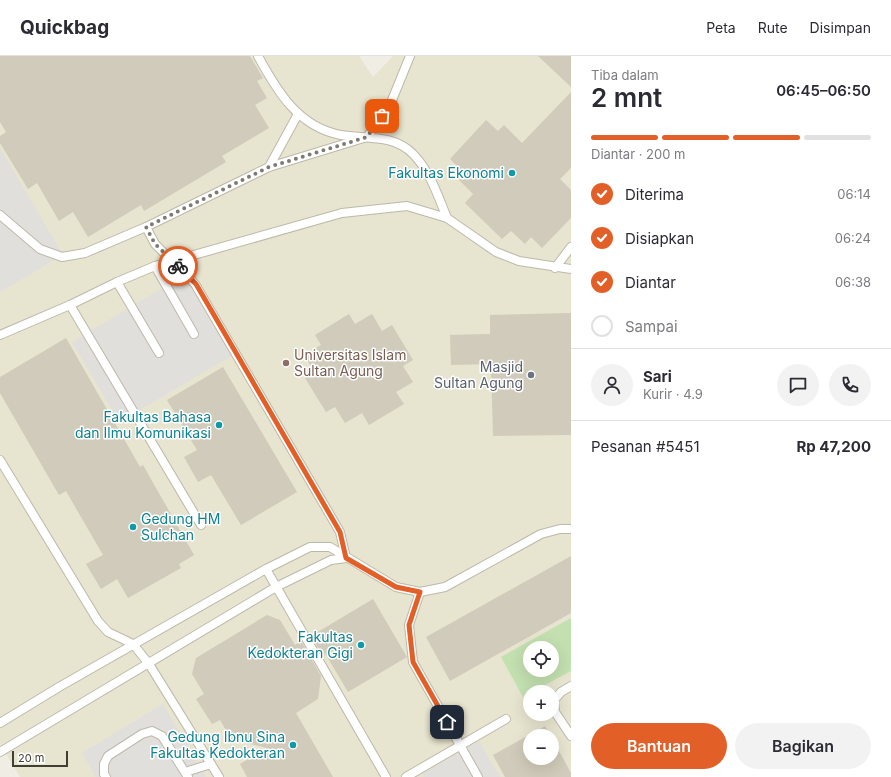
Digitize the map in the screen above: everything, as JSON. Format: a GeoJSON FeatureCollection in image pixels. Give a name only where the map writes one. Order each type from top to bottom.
{"type":"FeatureCollection","features":[{"type":"Feature","properties":{"kind":"lane"},"geometry":{"type":"LineString","coordinates":[[258,56],[281,95],[298,114],[318,128],[340,134],[392,140],[412,153],[428,175],[447,218]]}},
{"type":"Feature","properties":{"kind":"lane"},"geometry":{"type":"LineString","coordinates":[[0,215],[40,249],[62,257],[85,253],[146,227],[269,167],[367,137],[390,105],[410,56]]}},
{"type":"Feature","properties":{"kind":"lane"},"geometry":{"type":"LineString","coordinates":[[269,167],[298,114]]}},
{"type":"Feature","properties":{"kind":"lane"},"geometry":{"type":"LineString","coordinates":[[0,335],[70,305],[116,282],[154,266],[174,262],[342,214],[408,206],[447,218],[496,252],[519,261],[555,268],[571,269]]}},
{"type":"Feature","properties":{"kind":"lane"},"geometry":{"type":"LineString","coordinates":[[146,227],[155,244],[196,284],[340,532],[346,558]]}},
{"type":"Feature","properties":{"kind":"lane"},"geometry":{"type":"LineString","coordinates":[[555,268],[571,247]]}},
{"type":"Feature","properties":{"kind":"lane"},"geometry":{"type":"LineString","coordinates":[[154,266],[194,334]]}},
{"type":"Feature","properties":{"kind":"lane"},"geometry":{"type":"LineString","coordinates":[[116,282],[159,353]]}},
{"type":"Feature","properties":{"kind":"lane"},"geometry":{"type":"LineString","coordinates":[[70,305],[201,525]]}},
{"type":"Feature","properties":{"kind":"lane"},"geometry":{"type":"LineString","coordinates":[[0,460],[98,621],[108,632],[133,644],[149,664],[219,777]]}},
{"type":"Feature","properties":{"kind":"lane"},"geometry":{"type":"LineString","coordinates":[[0,723],[133,644],[266,569],[310,547],[330,547],[396,587],[420,592],[445,587],[541,534],[560,529],[571,529]]}},
{"type":"Feature","properties":{"kind":"lane"},"geometry":{"type":"LineString","coordinates":[[0,752],[276,587],[331,560],[346,558]]}},
{"type":"Feature","properties":{"kind":"lane"},"geometry":{"type":"LineString","coordinates":[[266,569],[386,777]]}},
{"type":"Feature","properties":{"kind":"lane"},"geometry":{"type":"LineString","coordinates":[[420,592],[409,625],[413,662],[478,777]]}},
{"type":"Feature","properties":{"kind":"lane"},"geometry":{"type":"LineString","coordinates":[[571,686],[561,692],[554,700],[555,712],[571,736]]}},
{"type":"Feature","properties":{"kind":"lane"},"geometry":{"type":"LineString","coordinates":[[406,777],[506,719]]}},
{"type":"Feature","properties":{"kind":"lane"},"geometry":{"type":"LineString","coordinates":[[106,777],[104,774],[104,764],[108,756],[142,734],[152,732],[162,736],[187,774],[211,764]]}},
{"type":"Feature","properties":{"kind":"shaded area","name":"Universitas Islam Sultan Agung"},"geometry":{"type":"Polygon","coordinates":[[[0,56],[359,56],[373,77],[393,56],[571,56],[571,777],[20,777],[0,744],[0,56]]]}},
{"type":"Feature","properties":{"kind":"shaded area"},"geometry":{"type":"Polygon","coordinates":[[[0,148],[63,255],[0,292],[0,148]]]}},
{"type":"Feature","properties":{"kind":"shaded area"},"geometry":{"type":"Polygon","coordinates":[[[186,274],[233,355],[119,422],[72,342],[186,274]]]}},
{"type":"Feature","properties":{"kind":"shaded area"},"geometry":{"type":"Polygon","coordinates":[[[163,704],[206,777],[96,777],[82,753],[163,704]]]}},
{"type":"Feature","properties":{"kind":"shaded area"},"geometry":{"type":"Polygon","coordinates":[[[479,741],[500,777],[424,777],[422,774],[479,741]]]}},
{"type":"Feature","properties":{"kind":"green space"},"geometry":{"type":"Polygon","coordinates":[[[571,618],[571,671],[545,685],[523,685],[523,697],[501,657],[523,645],[523,677],[559,677],[559,641],[530,641],[571,618]]]}},
{"type":"Feature","properties":{"kind":"building"},"geometry":{"type":"Polygon","coordinates":[[[0,56],[250,56],[263,78],[257,81],[267,98],[255,105],[269,128],[222,156],[226,162],[144,211],[141,205],[88,237],[73,212],[59,221],[37,183],[28,189],[0,143],[0,136],[6,132],[0,122],[0,56]]]}},
{"type":"Feature","properties":{"kind":"building"},"geometry":{"type":"Polygon","coordinates":[[[538,56],[571,56],[571,87],[538,56]]]}},
{"type":"Feature","properties":{"kind":"building","name":"Fakultas Ekonomi"},"geometry":{"type":"Polygon","coordinates":[[[571,92],[571,168],[560,179],[571,190],[571,218],[542,248],[531,237],[525,244],[511,231],[502,239],[465,203],[473,194],[455,176],[461,170],[450,159],[486,120],[498,131],[504,125],[522,143],[571,92]]]}},
{"type":"Feature","properties":{"kind":"building","name":"Masjid Sultan Agung"},"geometry":{"type":"Polygon","coordinates":[[[571,313],[571,435],[493,436],[491,364],[451,365],[450,335],[490,334],[490,315],[571,313]]]}},
{"type":"Feature","properties":{"kind":"building"},"geometry":{"type":"Polygon","coordinates":[[[349,314],[355,324],[372,314],[382,331],[392,325],[413,360],[403,366],[413,382],[396,392],[404,404],[369,425],[362,413],[345,423],[335,407],[326,412],[305,378],[315,372],[304,355],[321,345],[315,335],[349,314]]]}},
{"type":"Feature","properties":{"kind":"building"},"geometry":{"type":"Polygon","coordinates":[[[66,338],[140,467],[143,465],[194,555],[179,564],[181,568],[128,598],[117,579],[101,589],[86,564],[103,555],[66,491],[59,495],[0,393],[0,377],[66,338]]]}},
{"type":"Feature","properties":{"kind":"building","name":"Fakultas Bahasa dan Ilmu Komunikasi"},"geometry":{"type":"Polygon","coordinates":[[[223,367],[297,492],[241,525],[211,475],[198,482],[184,457],[197,450],[167,400],[223,367]]]}},
{"type":"Feature","properties":{"kind":"building"},"geometry":{"type":"Polygon","coordinates":[[[571,556],[571,613],[450,681],[426,637],[571,556]]]}},
{"type":"Feature","properties":{"kind":"building","name":"Fakultas Kedokteran Gigi"},"geometry":{"type":"Polygon","coordinates":[[[373,599],[407,657],[348,692],[325,653],[324,658],[311,636],[373,599]]]}},
{"type":"Feature","properties":{"kind":"building"},"geometry":{"type":"Polygon","coordinates":[[[267,615],[280,620],[295,645],[301,641],[321,676],[318,699],[296,713],[333,777],[247,777],[240,764],[267,748],[231,739],[220,720],[212,724],[196,699],[204,694],[192,674],[196,658],[267,615]]]}},
{"type":"Feature","properties":{"kind":"building"},"geometry":{"type":"Polygon","coordinates":[[[545,726],[547,729],[540,729],[545,726]]]}},
{"type":"Feature","properties":{"kind":"building"},"geometry":{"type":"Polygon","coordinates":[[[523,738],[523,765],[559,765],[559,751],[571,773],[571,777],[505,777],[493,755],[523,738]]]}},
{"type":"Feature","properties":{"kind":"way so far"},"geometry":{"type":"LineString","coordinates":[[178,266],[155,244],[146,227],[269,167],[367,137],[382,116]]}},
{"type":"Feature","properties":{"kind":"place","name":"Fakultas Ekonomi"},"geometry":{"type":"Point","coordinates":[512,173]}},
{"type":"Feature","properties":{"kind":"place","name":"Universitas Islam Sultan Agung"},"geometry":{"type":"Point","coordinates":[286,363]}},
{"type":"Feature","properties":{"kind":"place","name":"Masjid Sultan Agung"},"geometry":{"type":"Point","coordinates":[531,375]}},
{"type":"Feature","properties":{"kind":"place","name":"Fakultas Bahasa dan Ilmu Komunikasi"},"geometry":{"type":"Point","coordinates":[219,425]}},
{"type":"Feature","properties":{"kind":"place","name":"Gedung HM Sulchan"},"geometry":{"type":"Point","coordinates":[133,527]}},
{"type":"Feature","properties":{"kind":"place","name":"Fakultas Kedokteran Gigi"},"geometry":{"type":"Point","coordinates":[361,645]}},
{"type":"Feature","properties":{"kind":"place","name":"Gedung Ibnu Sina Fakultas Kedokteran"},"geometry":{"type":"Point","coordinates":[293,745]}},
{"type":"Feature","properties":{"kind":"route"},"geometry":{"type":"LineString","coordinates":[[178,266],[196,284],[340,532],[346,558],[396,587],[420,592],[409,625],[413,662],[447,722]]}}]}
